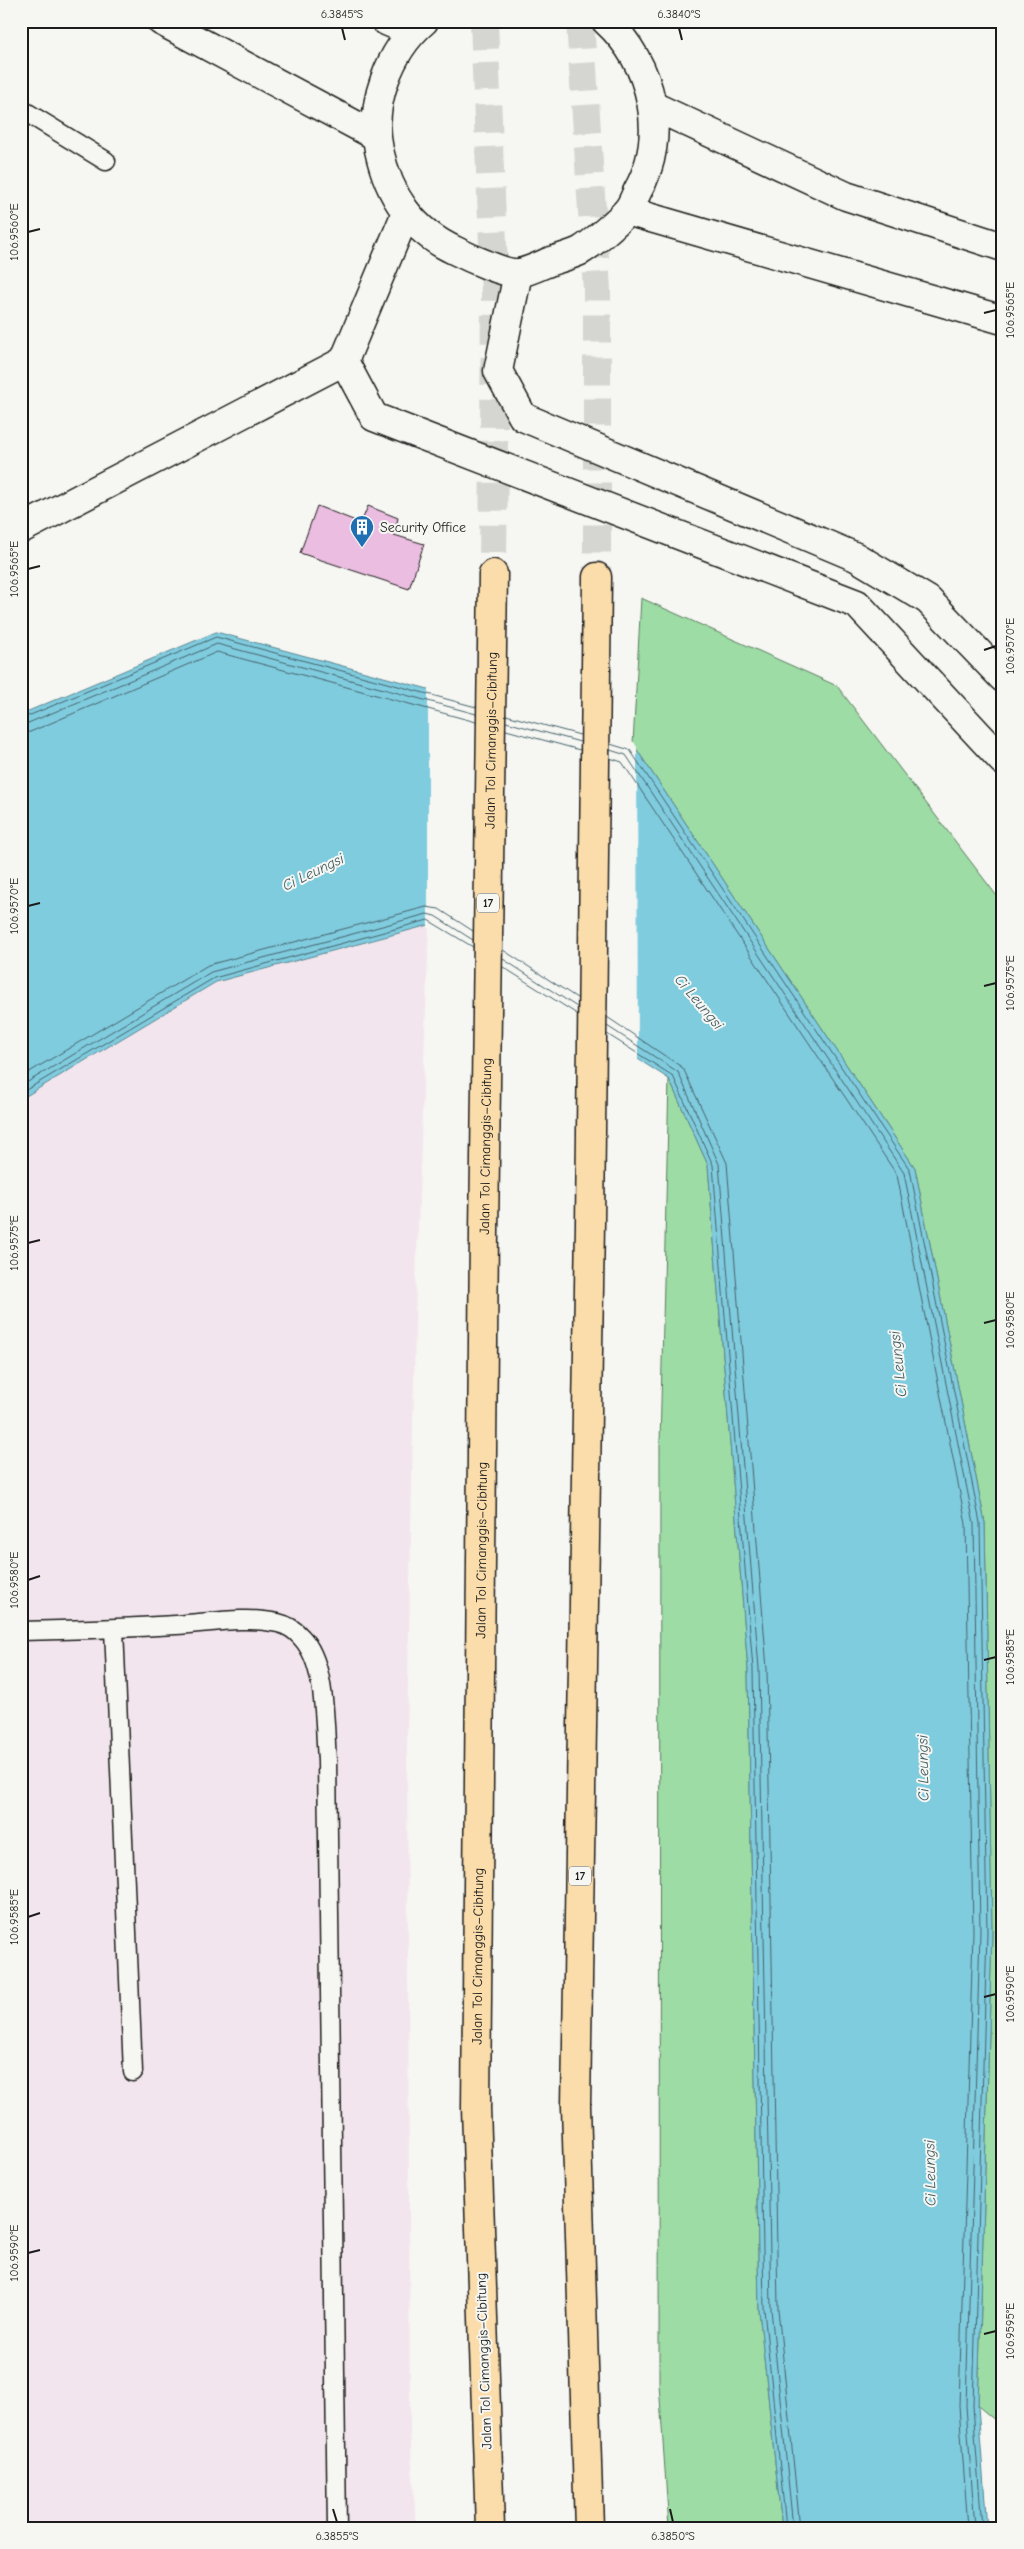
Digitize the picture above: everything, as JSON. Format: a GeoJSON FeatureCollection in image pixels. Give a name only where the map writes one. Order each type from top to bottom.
{"type":"FeatureCollection","features":[{"type":"Feature","properties":{"kind":"highway","name":"Jalan Tol Cimanggis–Cibitung"},"geometry":{"type":"LineString","coordinates":[[490,2528],[476,2108],[484,1232],[493,574]]}},
{"type":"Feature","properties":{"kind":"highway","name":"17"},"geometry":{"type":"LineString","coordinates":[[589,2528],[576,2106],[590,1224],[597,577]]}},
{"type":"Feature","properties":{"kind":"street"},"geometry":{"type":"LineString","coordinates":[[161,21],[376,136]]}},
{"type":"Feature","properties":{"kind":"street"},"geometry":{"type":"LineString","coordinates":[[386,21],[418,26],[383,80],[376,136],[385,177],[406,213],[439,243],[479,262],[518,273],[581,250],[627,211],[645,179],[654,143],[653,106],[642,68],[620,34],[606,21]]}},
{"type":"Feature","properties":{"kind":"street"},"geometry":{"type":"LineString","coordinates":[[653,106],[846,196],[1003,247]]}},
{"type":"Feature","properties":{"kind":"street"},"geometry":{"type":"LineString","coordinates":[[627,211],[1003,320]]}},
{"type":"Feature","properties":{"kind":"street"},"geometry":{"type":"LineString","coordinates":[[21,529],[344,360],[406,213]]}},
{"type":"Feature","properties":{"kind":"street"},"geometry":{"type":"LineString","coordinates":[[518,273],[498,371],[523,417],[856,557],[928,600],[1003,678]]}},
{"type":"Feature","properties":{"kind":"street"},"geometry":{"type":"LineString","coordinates":[[344,360],[374,417],[857,604],[1003,760]]}},
{"type":"Feature","properties":{"kind":"lane"},"geometry":{"type":"LineString","coordinates":[[21,109],[106,161]]}},
{"type":"Feature","properties":{"kind":"lane"},"geometry":{"type":"LineString","coordinates":[[21,1631],[242,1621],[278,1623],[291,1628],[302,1638],[313,1655],[320,1673],[327,1760],[337,2528]]}},
{"type":"Feature","properties":{"kind":"lane"},"geometry":{"type":"LineString","coordinates":[[114,1628],[133,2072]]}},
{"type":"Feature","properties":{"kind":"shaded area"},"geometry":{"type":"Polygon","coordinates":[[[429,925],[416,1278],[407,1734],[410,2430],[416,2528],[21,2528],[21,1099],[216,982],[429,925]]]}},
{"type":"Feature","properties":{"kind":"green space"},"geometry":{"type":"Polygon","coordinates":[[[641,598],[837,686],[1003,904],[1003,2427],[978,2406],[992,1932],[985,1523],[915,1168],[633,744],[641,598]]]}},
{"type":"Feature","properties":{"kind":"green space"},"geometry":{"type":"Polygon","coordinates":[[[669,1079],[708,1165],[748,1670],[759,2310],[782,2528],[669,2528],[659,2384],[660,1444],[669,1079]]]}},
{"type":"Feature","properties":{"kind":"water","name":"Ci Leungsi"},"geometry":{"type":"Polygon","coordinates":[[[216,632],[633,744],[915,1168],[985,1523],[992,1932],[978,2406],[987,2528],[782,2528],[759,2310],[748,1670],[708,1165],[669,1079],[429,925],[216,982],[21,1099],[21,716],[26,712],[216,632]]]}},
{"type":"Feature","properties":{"kind":"pier"},"geometry":{"type":"Polygon","coordinates":[[[428,687],[634,742],[637,747],[638,1062],[428,928],[428,687]]]}},
{"type":"Feature","properties":{"kind":"building","name":"Security Office"},"geometry":{"type":"Polygon","coordinates":[[[317,506],[361,523],[368,506],[398,518],[394,535],[424,544],[409,589],[300,553],[317,506]]]}},
{"type":"Feature","properties":{"kind":"tunnel"},"geometry":{"type":"LineString","coordinates":[[484,21],[495,294],[493,574]]}},
{"type":"Feature","properties":{"kind":"tunnel"},"geometry":{"type":"LineString","coordinates":[[580,21],[597,290],[597,577]]}},
{"type":"Feature","properties":{"kind":"place","name":"Security Office"},"geometry":{"type":"Point","coordinates":[362,548]}}]}
